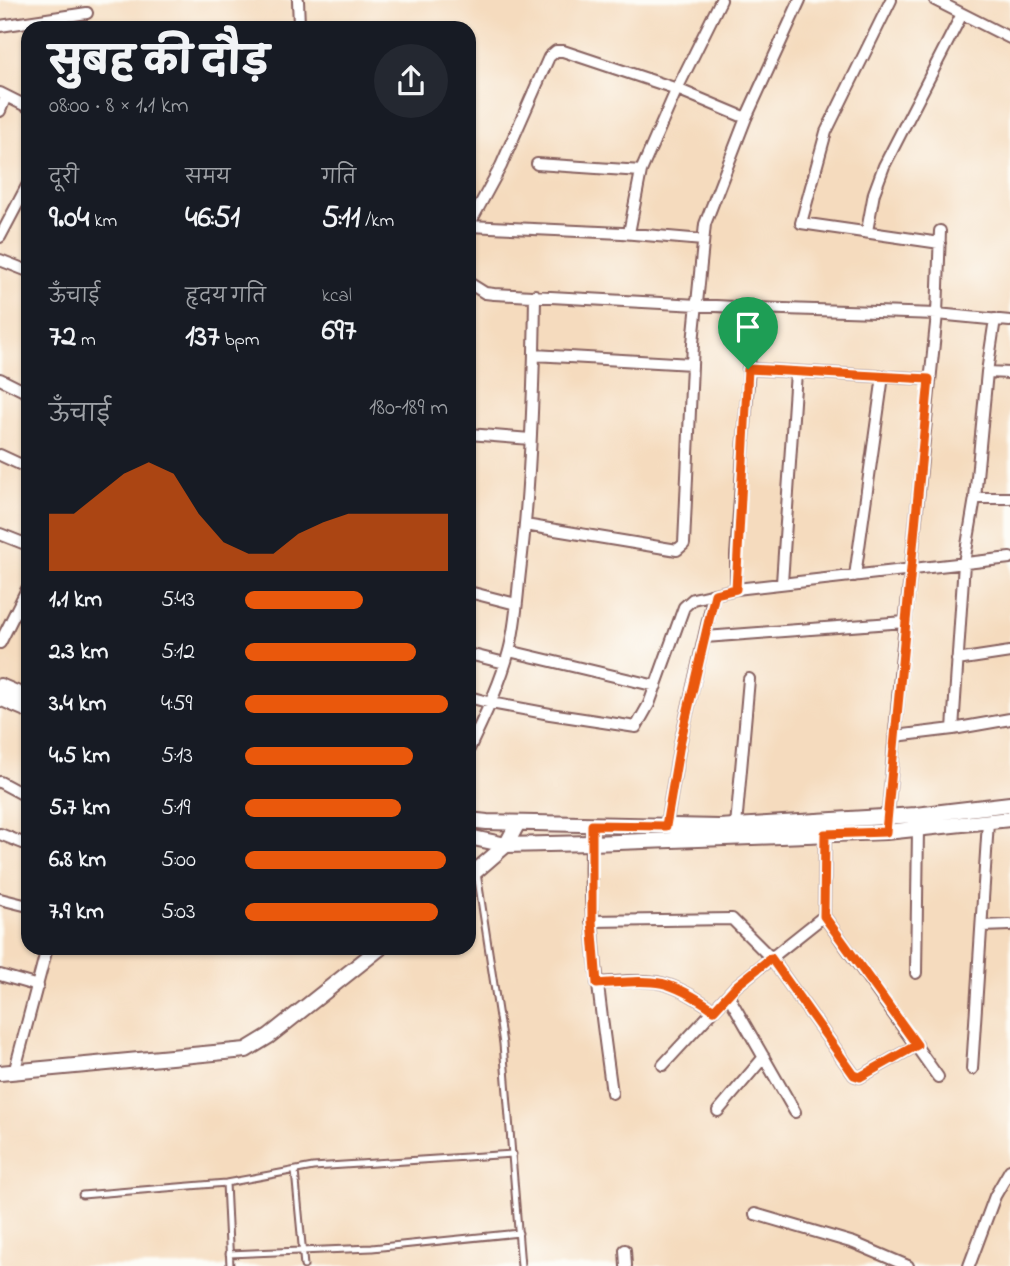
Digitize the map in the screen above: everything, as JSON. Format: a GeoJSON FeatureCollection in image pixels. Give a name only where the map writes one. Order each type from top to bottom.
{"type":"FeatureCollection","features":[{"type":"Feature","properties":{"kind":"street"},"geometry":{"type":"LineString","coordinates":[[298,0],[299,21]]}},
{"type":"Feature","properties":{"kind":"street"},"geometry":{"type":"LineString","coordinates":[[629,233],[641,171],[677,89],[721,0]]}},
{"type":"Feature","properties":{"kind":"street"},"geometry":{"type":"LineString","coordinates":[[525,525],[677,550],[684,544],[692,364],[705,224],[746,118],[800,0]]}},
{"type":"Feature","properties":{"kind":"street"},"geometry":{"type":"LineString","coordinates":[[887,824],[937,314],[940,237],[801,223],[826,132],[891,0]]}},
{"type":"Feature","properties":{"kind":"street"},"geometry":{"type":"LineString","coordinates":[[935,0],[1010,38]]}},
{"type":"Feature","properties":{"kind":"street"},"geometry":{"type":"LineString","coordinates":[[33,21],[87,13]]}},
{"type":"Feature","properties":{"kind":"street"},"geometry":{"type":"LineString","coordinates":[[867,231],[874,193],[884,166],[962,14]]}},
{"type":"Feature","properties":{"kind":"street"},"geometry":{"type":"LineString","coordinates":[[0,26],[21,23]]}},
{"type":"Feature","properties":{"kind":"street"},"geometry":{"type":"LineString","coordinates":[[476,212],[501,166],[550,57],[556,51],[564,51],[677,89],[746,118]]}},
{"type":"Feature","properties":{"kind":"street"},"geometry":{"type":"LineString","coordinates":[[0,111],[3,95],[21,104]]}},
{"type":"Feature","properties":{"kind":"street"},"geometry":{"type":"LineString","coordinates":[[537,164],[641,171]]}},
{"type":"Feature","properties":{"kind":"street"},"geometry":{"type":"LineString","coordinates":[[0,237],[21,197]]}},
{"type":"Feature","properties":{"kind":"street"},"geometry":{"type":"LineString","coordinates":[[476,225],[629,233],[703,240]]}},
{"type":"Feature","properties":{"kind":"street"},"geometry":{"type":"LineString","coordinates":[[0,260],[21,268]]}},
{"type":"Feature","properties":{"kind":"street"},"geometry":{"type":"LineString","coordinates":[[476,287],[485,293],[753,308],[937,314],[1010,321]]}},
{"type":"Feature","properties":{"kind":"street"},"geometry":{"type":"LineString","coordinates":[[476,734],[491,703],[509,651],[516,604],[525,525],[535,295]]}},
{"type":"Feature","properties":{"kind":"street"},"geometry":{"type":"LineString","coordinates":[[736,589],[753,308]]}},
{"type":"Feature","properties":{"kind":"street"},"geometry":{"type":"LineString","coordinates":[[953,730],[964,563],[975,498],[987,372],[995,320]]}},
{"type":"Feature","properties":{"kind":"street"},"geometry":{"type":"LineString","coordinates":[[534,355],[692,364]]}},
{"type":"Feature","properties":{"kind":"street"},"geometry":{"type":"LineString","coordinates":[[748,369],[929,379]]}},
{"type":"Feature","properties":{"kind":"street"},"geometry":{"type":"LineString","coordinates":[[782,583],[796,372]]}},
{"type":"Feature","properties":{"kind":"street"},"geometry":{"type":"LineString","coordinates":[[987,372],[1010,373]]}},
{"type":"Feature","properties":{"kind":"street"},"geometry":{"type":"LineString","coordinates":[[855,576],[883,376]]}},
{"type":"Feature","properties":{"kind":"street"},"geometry":{"type":"LineString","coordinates":[[0,379],[21,390]]}},
{"type":"Feature","properties":{"kind":"street"},"geometry":{"type":"LineString","coordinates":[[476,435],[530,439]]}},
{"type":"Feature","properties":{"kind":"street"},"geometry":{"type":"LineString","coordinates":[[0,454],[21,464]]}},
{"type":"Feature","properties":{"kind":"street"},"geometry":{"type":"LineString","coordinates":[[975,498],[1010,498]]}},
{"type":"Feature","properties":{"kind":"street"},"geometry":{"type":"LineString","coordinates":[[0,534],[21,542]]}},
{"type":"Feature","properties":{"kind":"street"},"geometry":{"type":"LineString","coordinates":[[476,699],[632,728],[641,720],[684,607],[693,598],[782,583],[1010,558]]}},
{"type":"Feature","properties":{"kind":"street"},"geometry":{"type":"LineString","coordinates":[[476,594],[516,604]]}},
{"type":"Feature","properties":{"kind":"street"},"geometry":{"type":"LineString","coordinates":[[666,826],[680,744],[715,594]]}},
{"type":"Feature","properties":{"kind":"street"},"geometry":{"type":"LineString","coordinates":[[0,643],[21,601]]}},
{"type":"Feature","properties":{"kind":"street"},"geometry":{"type":"LineString","coordinates":[[705,637],[905,622]]}},
{"type":"Feature","properties":{"kind":"street"},"geometry":{"type":"LineString","coordinates":[[509,651],[656,686]]}},
{"type":"Feature","properties":{"kind":"street"},"geometry":{"type":"LineString","coordinates":[[957,660],[1010,652]]}},
{"type":"Feature","properties":{"kind":"street"},"geometry":{"type":"LineString","coordinates":[[476,656],[505,663]]}},
{"type":"Feature","properties":{"kind":"street"},"geometry":{"type":"LineString","coordinates":[[736,826],[750,679]]}},
{"type":"Feature","properties":{"kind":"street"},"geometry":{"type":"LineString","coordinates":[[0,687],[21,695]]}},
{"type":"Feature","properties":{"kind":"street"},"geometry":{"type":"LineString","coordinates":[[0,698],[21,707]]}},
{"type":"Feature","properties":{"kind":"street"},"geometry":{"type":"LineString","coordinates":[[895,736],[953,730],[1010,719]]}},
{"type":"Feature","properties":{"kind":"street"},"geometry":{"type":"LineString","coordinates":[[0,782],[21,793]]}},
{"type":"Feature","properties":{"kind":"street"},"geometry":{"type":"LineString","coordinates":[[476,839],[506,845],[825,834],[1010,804]]}},
{"type":"Feature","properties":{"kind":"street"},"geometry":{"type":"LineString","coordinates":[[476,820],[666,826],[887,824],[918,829],[1010,819]]}},
{"type":"Feature","properties":{"kind":"street"},"geometry":{"type":"LineString","coordinates":[[972,1069],[988,822]]}},
{"type":"Feature","properties":{"kind":"street"},"geometry":{"type":"LineString","coordinates":[[476,871],[506,845],[519,823]]}},
{"type":"Feature","properties":{"kind":"street"},"geometry":{"type":"LineString","coordinates":[[592,825],[592,921],[597,984],[612,1093]]}},
{"type":"Feature","properties":{"kind":"street"},"geometry":{"type":"LineString","coordinates":[[916,973],[918,829]]}},
{"type":"Feature","properties":{"kind":"street"},"geometry":{"type":"LineString","coordinates":[[0,834],[21,842]]}},
{"type":"Feature","properties":{"kind":"street"},"geometry":{"type":"LineString","coordinates":[[825,834],[824,916],[938,1077]]}},
{"type":"Feature","properties":{"kind":"street"},"geometry":{"type":"LineString","coordinates":[[0,899],[21,904]]}},
{"type":"Feature","properties":{"kind":"street"},"geometry":{"type":"LineString","coordinates":[[663,1065],[728,995],[824,916]]}},
{"type":"Feature","properties":{"kind":"street"},"geometry":{"type":"LineString","coordinates":[[592,921],[726,917],[737,922],[771,958],[854,1075],[860,1077],[917,1045]]}},
{"type":"Feature","properties":{"kind":"street"},"geometry":{"type":"LineString","coordinates":[[982,926],[1010,925]]}},
{"type":"Feature","properties":{"kind":"street"},"geometry":{"type":"LineString","coordinates":[[45,955],[38,986],[7,1073],[246,1050],[270,1036],[371,955]]}},
{"type":"Feature","properties":{"kind":"street"},"geometry":{"type":"LineString","coordinates":[[0,975],[38,986]]}},
{"type":"Feature","properties":{"kind":"street"},"geometry":{"type":"LineString","coordinates":[[597,984],[649,980],[669,984],[693,995],[714,1010]]}},
{"type":"Feature","properties":{"kind":"street"},"geometry":{"type":"LineString","coordinates":[[728,995],[795,1112]]}},
{"type":"Feature","properties":{"kind":"street"},"geometry":{"type":"LineString","coordinates":[[718,1111],[764,1057]]}},
{"type":"Feature","properties":{"kind":"street"},"geometry":{"type":"LineString","coordinates":[[969,1266],[995,1196],[1010,1170]]}},
{"type":"Feature","properties":{"kind":"street"},"geometry":{"type":"LineString","coordinates":[[755,1214],[854,1243],[908,1266]]}},
{"type":"Feature","properties":{"kind":"street"},"geometry":{"type":"LineString","coordinates":[[625,1250],[626,1266]]}},
{"type":"Feature","properties":{"kind":"lane"},"geometry":{"type":"LineString","coordinates":[[476,891],[503,1044],[521,1266]]}},
{"type":"Feature","properties":{"kind":"lane"},"geometry":{"type":"LineString","coordinates":[[82,1195],[226,1183],[313,1167],[513,1154]]}},
{"type":"Feature","properties":{"kind":"lane"},"geometry":{"type":"LineString","coordinates":[[295,1171],[304,1266]]}},
{"type":"Feature","properties":{"kind":"lane"},"geometry":{"type":"LineString","coordinates":[[226,1183],[230,1266]]}},
{"type":"Feature","properties":{"kind":"lane"},"geometry":{"type":"LineString","coordinates":[[229,1254],[372,1248],[519,1233]]}},
{"type":"Feature","properties":{"kind":"route"},"geometry":{"type":"LineString","coordinates":[[748,369],[929,379],[886,832],[825,834],[824,916],[917,1045],[860,1077],[854,1075],[771,958],[736,986],[714,1010],[681,988],[669,984],[649,980],[597,984],[592,921],[592,825],[666,826],[680,744],[715,594],[736,589],[748,369]]}}]}
